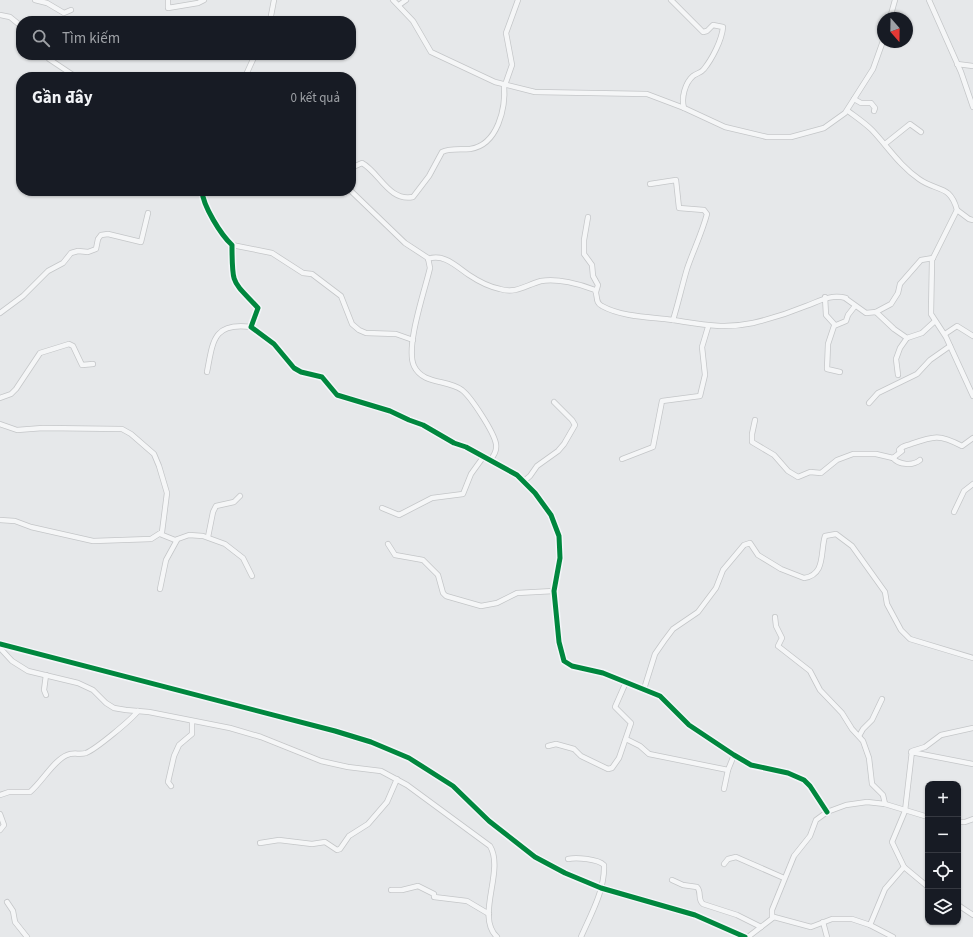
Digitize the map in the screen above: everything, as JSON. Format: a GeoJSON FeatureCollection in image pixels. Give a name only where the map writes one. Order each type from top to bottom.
{"type":"FeatureCollection","features":[{"type":"Feature","properties":{"kind":"street"},"geometry":{"type":"LineString","coordinates":[[35,0],[47,2],[64,13],[71,10]]}},
{"type":"Feature","properties":{"kind":"street"},"geometry":{"type":"LineString","coordinates":[[168,0],[168,8],[198,3],[204,0]]}},
{"type":"Feature","properties":{"kind":"street"},"geometry":{"type":"LineString","coordinates":[[271,16],[274,0]]}},
{"type":"Feature","properties":{"kind":"street"},"geometry":{"type":"LineString","coordinates":[[393,0],[416,25],[431,52],[504,84],[542,92],[647,94],[684,108],[718,124],[739,131],[767,137],[786,138],[824,128],[848,111],[873,69],[880,48]]}},
{"type":"Feature","properties":{"kind":"street"},"geometry":{"type":"LineString","coordinates":[[399,5],[406,0]]}},
{"type":"Feature","properties":{"kind":"street"},"geometry":{"type":"LineString","coordinates":[[356,166],[362,163],[392,192],[405,197],[413,197],[444,151],[470,149],[479,147],[488,142],[492,136],[504,103],[504,84],[512,65],[506,33],[518,0]]}},
{"type":"Feature","properties":{"kind":"street"},"geometry":{"type":"LineString","coordinates":[[671,0],[703,32],[707,31],[713,25],[723,27],[721,36],[705,68],[693,76],[686,88],[682,101],[684,108]]}},
{"type":"Feature","properties":{"kind":"street"},"geometry":{"type":"LineString","coordinates":[[892,12],[895,0]]}},
{"type":"Feature","properties":{"kind":"street"},"geometry":{"type":"LineString","coordinates":[[929,0],[958,64],[973,107]]}},
{"type":"Feature","properties":{"kind":"street"},"geometry":{"type":"LineString","coordinates":[[0,15],[10,17],[16,22]]}},
{"type":"Feature","properties":{"kind":"street"},"geometry":{"type":"LineString","coordinates":[[50,60],[68,72]]}},
{"type":"Feature","properties":{"kind":"street"},"geometry":{"type":"LineString","coordinates":[[247,72],[253,60]]}},
{"type":"Feature","properties":{"kind":"street"},"geometry":{"type":"LineString","coordinates":[[958,64],[973,66]]}},
{"type":"Feature","properties":{"kind":"street"},"geometry":{"type":"LineString","coordinates":[[854,99],[861,103],[871,103],[875,108],[874,111]]}},
{"type":"Feature","properties":{"kind":"street"},"geometry":{"type":"LineString","coordinates":[[848,111],[868,126],[902,165],[919,179],[947,191],[957,210],[968,219],[973,220]]}},
{"type":"Feature","properties":{"kind":"street"},"geometry":{"type":"LineString","coordinates":[[885,144],[910,124],[921,132]]}},
{"type":"Feature","properties":{"kind":"street"},"geometry":{"type":"LineString","coordinates":[[650,184],[676,180],[679,208],[704,210],[707,214],[696,248],[687,268],[673,320]]}},
{"type":"Feature","properties":{"kind":"street"},"geometry":{"type":"LineString","coordinates":[[203,196],[223,236],[232,246],[272,253],[303,272],[312,274],[341,296],[352,324],[359,330],[366,333],[396,334],[413,340]]}},
{"type":"Feature","properties":{"kind":"street"},"geometry":{"type":"LineString","coordinates":[[356,196],[404,243],[428,259],[438,258],[456,264],[472,277],[492,287],[506,291],[518,290],[534,283],[549,280],[591,289],[596,292]]}},
{"type":"Feature","properties":{"kind":"street"},"geometry":{"type":"LineString","coordinates":[[957,210],[933,258],[931,314],[945,334],[973,396]]}},
{"type":"Feature","properties":{"kind":"street"},"geometry":{"type":"LineString","coordinates":[[0,313],[23,296],[48,271],[63,263],[71,253],[78,251],[88,252],[96,249],[98,239],[101,234],[108,234],[141,242],[148,213]]}},
{"type":"Feature","properties":{"kind":"street"},"geometry":{"type":"LineString","coordinates":[[588,217],[584,240],[584,254],[592,265],[593,276],[598,285],[596,292],[598,302],[602,306],[632,315],[708,326],[752,323],[806,306],[825,297],[846,298],[866,313],[876,312],[891,304],[898,293],[900,284],[921,260],[933,258]]}},
{"type":"Feature","properties":{"kind":"street"},"geometry":{"type":"LineString","coordinates":[[232,246],[232,276],[244,295],[259,310],[251,327]]}},
{"type":"Feature","properties":{"kind":"street"},"geometry":{"type":"LineString","coordinates":[[428,259],[428,274],[413,340],[412,362],[420,374],[461,389],[472,401],[495,438],[496,451],[490,460]]}},
{"type":"Feature","properties":{"kind":"street"},"geometry":{"type":"LineString","coordinates":[[825,297],[826,316],[835,325]]}},
{"type":"Feature","properties":{"kind":"street"},"geometry":{"type":"LineString","coordinates":[[840,372],[827,368],[828,344],[835,325],[846,321],[848,315],[855,306]]}},
{"type":"Feature","properties":{"kind":"street"},"geometry":{"type":"LineString","coordinates":[[876,312],[894,329],[907,338]]}},
{"type":"Feature","properties":{"kind":"street"},"geometry":{"type":"LineString","coordinates":[[898,375],[896,359],[900,348],[907,338],[922,333],[935,321]]}},
{"type":"Feature","properties":{"kind":"street"},"geometry":{"type":"LineString","coordinates":[[207,372],[212,345],[218,333],[236,325],[251,327],[274,344],[294,368],[301,372],[322,377],[337,395],[348,400],[360,401],[399,414],[484,456],[517,476],[547,508],[559,536],[560,558],[554,591],[558,642],[564,661],[572,666],[603,673],[663,698],[689,725],[751,765],[800,777],[810,786],[827,812]]}},
{"type":"Feature","properties":{"kind":"street"},"geometry":{"type":"LineString","coordinates":[[622,459],[653,447],[662,400],[700,396],[705,375],[702,347],[708,326]]}},
{"type":"Feature","properties":{"kind":"street"},"geometry":{"type":"LineString","coordinates":[[945,334],[957,326],[973,336]]}},
{"type":"Feature","properties":{"kind":"street"},"geometry":{"type":"LineString","coordinates":[[0,398],[11,394],[16,389],[36,358],[45,351],[71,344],[82,365],[93,364]]}},
{"type":"Feature","properties":{"kind":"street"},"geometry":{"type":"LineString","coordinates":[[869,403],[878,393],[914,375],[930,360],[950,346]]}},
{"type":"Feature","properties":{"kind":"street"},"geometry":{"type":"LineString","coordinates":[[523,482],[530,476],[537,466],[558,451],[575,425],[554,402]]}},
{"type":"Feature","properties":{"kind":"street"},"geometry":{"type":"LineString","coordinates":[[755,420],[752,434],[753,442],[774,456],[783,466],[796,476],[800,477],[809,472],[821,473],[837,460],[853,454],[876,454],[893,458],[902,464],[915,463],[920,460]]}},
{"type":"Feature","properties":{"kind":"street"},"geometry":{"type":"LineString","coordinates":[[0,424],[17,430],[43,428],[115,428],[131,434],[154,454],[167,493],[165,516],[160,534],[151,539],[93,541],[31,527],[15,521],[0,520]]}},
{"type":"Feature","properties":{"kind":"street"},"geometry":{"type":"LineString","coordinates":[[893,458],[902,451],[899,450],[904,445],[932,436],[944,438],[962,446],[973,438]]}},
{"type":"Feature","properties":{"kind":"street"},"geometry":{"type":"LineString","coordinates":[[382,508],[399,515],[432,498],[463,494],[471,474],[484,456]]}},
{"type":"Feature","properties":{"kind":"street"},"geometry":{"type":"LineString","coordinates":[[954,512],[964,491],[973,484]]}},
{"type":"Feature","properties":{"kind":"street"},"geometry":{"type":"LineString","coordinates":[[208,538],[213,512],[216,506],[234,502],[240,496]]}},
{"type":"Feature","properties":{"kind":"street"},"geometry":{"type":"LineString","coordinates":[[160,534],[177,540]]}},
{"type":"Feature","properties":{"kind":"street"},"geometry":{"type":"LineString","coordinates":[[644,689],[658,648],[673,629],[698,612],[716,588],[723,570],[744,545],[750,543],[758,555],[781,569],[804,578],[814,575],[820,566],[825,536],[836,534],[856,552],[884,592],[887,604],[901,630],[910,639],[973,658]]}},
{"type":"Feature","properties":{"kind":"street"},"geometry":{"type":"LineString","coordinates":[[160,589],[166,560],[177,540],[189,535],[208,538],[225,544],[243,558],[252,576]]}},
{"type":"Feature","properties":{"kind":"street"},"geometry":{"type":"LineString","coordinates":[[388,544],[395,555],[423,560],[438,575],[443,593],[446,596],[474,605],[489,606],[517,593],[554,591]]}},
{"type":"Feature","properties":{"kind":"street"},"geometry":{"type":"LineString","coordinates":[[775,617],[776,626],[782,638],[778,646],[810,670],[820,690],[842,713],[863,741],[869,758],[872,784],[883,795],[885,804]]}},
{"type":"Feature","properties":{"kind":"street"},"geometry":{"type":"LineString","coordinates":[[0,644],[335,731],[371,742],[409,758],[453,786],[489,821],[535,857],[565,873],[601,888],[695,915],[745,937]]}},
{"type":"Feature","properties":{"kind":"street"},"geometry":{"type":"LineString","coordinates":[[0,648],[22,668],[46,676],[65,679],[88,687],[114,708],[138,710],[230,728],[261,737],[320,761],[348,767],[373,769],[396,779],[490,846],[495,858],[489,927],[496,937]]}},
{"type":"Feature","properties":{"kind":"street"},"geometry":{"type":"LineString","coordinates":[[46,676],[44,690],[46,695]]}},
{"type":"Feature","properties":{"kind":"street"},"geometry":{"type":"LineString","coordinates":[[548,746],[554,744],[574,749],[581,756],[611,769],[619,758],[631,722],[617,710],[615,706],[626,682]]}},
{"type":"Feature","properties":{"kind":"street"},"geometry":{"type":"LineString","coordinates":[[859,736],[872,720],[882,699]]}},
{"type":"Feature","properties":{"kind":"street"},"geometry":{"type":"LineString","coordinates":[[0,795],[9,792],[30,792],[66,755],[83,754],[91,750],[112,736],[133,717],[138,710]]}},
{"type":"Feature","properties":{"kind":"street"},"geometry":{"type":"LineString","coordinates":[[171,786],[168,782],[174,756],[181,742],[192,734],[192,721]]}},
{"type":"Feature","properties":{"kind":"street"},"geometry":{"type":"LineString","coordinates":[[925,884],[904,866],[892,842],[905,811],[911,752],[914,749],[926,747],[938,736],[973,728]]}},
{"type":"Feature","properties":{"kind":"street"},"geometry":{"type":"LineString","coordinates":[[626,739],[640,746],[649,754],[683,762],[710,765],[728,770]]}},
{"type":"Feature","properties":{"kind":"street"},"geometry":{"type":"LineString","coordinates":[[911,752],[973,764]]}},
{"type":"Feature","properties":{"kind":"street"},"geometry":{"type":"LineString","coordinates":[[724,789],[728,770],[734,755]]}},
{"type":"Feature","properties":{"kind":"street"},"geometry":{"type":"LineString","coordinates":[[260,843],[278,840],[312,844],[325,842],[337,850],[340,849],[349,836],[368,824],[387,802],[396,779]]}},
{"type":"Feature","properties":{"kind":"street"},"geometry":{"type":"LineString","coordinates":[[772,917],[772,910],[794,856],[810,836],[816,820],[827,812],[857,803],[885,804],[925,816]]}},
{"type":"Feature","properties":{"kind":"street"},"geometry":{"type":"LineString","coordinates":[[0,814],[4,825],[0,830]]}},
{"type":"Feature","properties":{"kind":"street"},"geometry":{"type":"LineString","coordinates":[[961,822],[973,819]]}},
{"type":"Feature","properties":{"kind":"street"},"geometry":{"type":"LineString","coordinates":[[724,864],[728,859],[736,857],[784,878]]}},
{"type":"Feature","properties":{"kind":"street"},"geometry":{"type":"LineString","coordinates":[[568,859],[581,858],[602,863],[604,867],[601,888],[595,906],[581,937]]}},
{"type":"Feature","properties":{"kind":"street"},"geometry":{"type":"LineString","coordinates":[[870,925],[885,889],[904,866]]}},
{"type":"Feature","properties":{"kind":"street"},"geometry":{"type":"LineString","coordinates":[[672,880],[683,885],[697,887],[700,900],[703,904],[717,907],[761,927]]}},
{"type":"Feature","properties":{"kind":"street"},"geometry":{"type":"LineString","coordinates":[[392,890],[402,890],[418,886],[434,894],[434,896],[467,901],[489,914]]}},
{"type":"Feature","properties":{"kind":"street"},"geometry":{"type":"LineString","coordinates":[[7,902],[13,911],[15,922],[27,937]]}},
{"type":"Feature","properties":{"kind":"street"},"geometry":{"type":"LineString","coordinates":[[961,907],[973,915]]}},
{"type":"Feature","properties":{"kind":"street"},"geometry":{"type":"LineString","coordinates":[[748,937],[772,917],[777,917],[805,927],[811,927],[837,918],[859,921],[892,937]]}},
{"type":"Feature","properties":{"kind":"street"},"geometry":{"type":"LineString","coordinates":[[824,922],[827,937]]}},
{"type":"Feature","properties":{"kind":"cycle path"},"geometry":{"type":"LineString","coordinates":[[203,196],[213,220],[232,245],[232,268],[235,281],[238,287],[258,308],[251,327],[274,344],[294,368],[301,372],[322,377],[337,395],[390,411],[423,425],[454,443],[466,447],[517,475],[535,493],[551,515],[559,536],[560,558],[554,591],[559,642],[564,661],[572,666],[603,673],[660,696],[689,725],[751,765],[788,773],[804,780],[810,786],[827,812]]}},
{"type":"Feature","properties":{"kind":"cycle path"},"geometry":{"type":"LineString","coordinates":[[0,644],[335,731],[371,742],[409,758],[453,786],[489,821],[535,857],[565,873],[601,888],[695,915],[745,937]]}}]}
